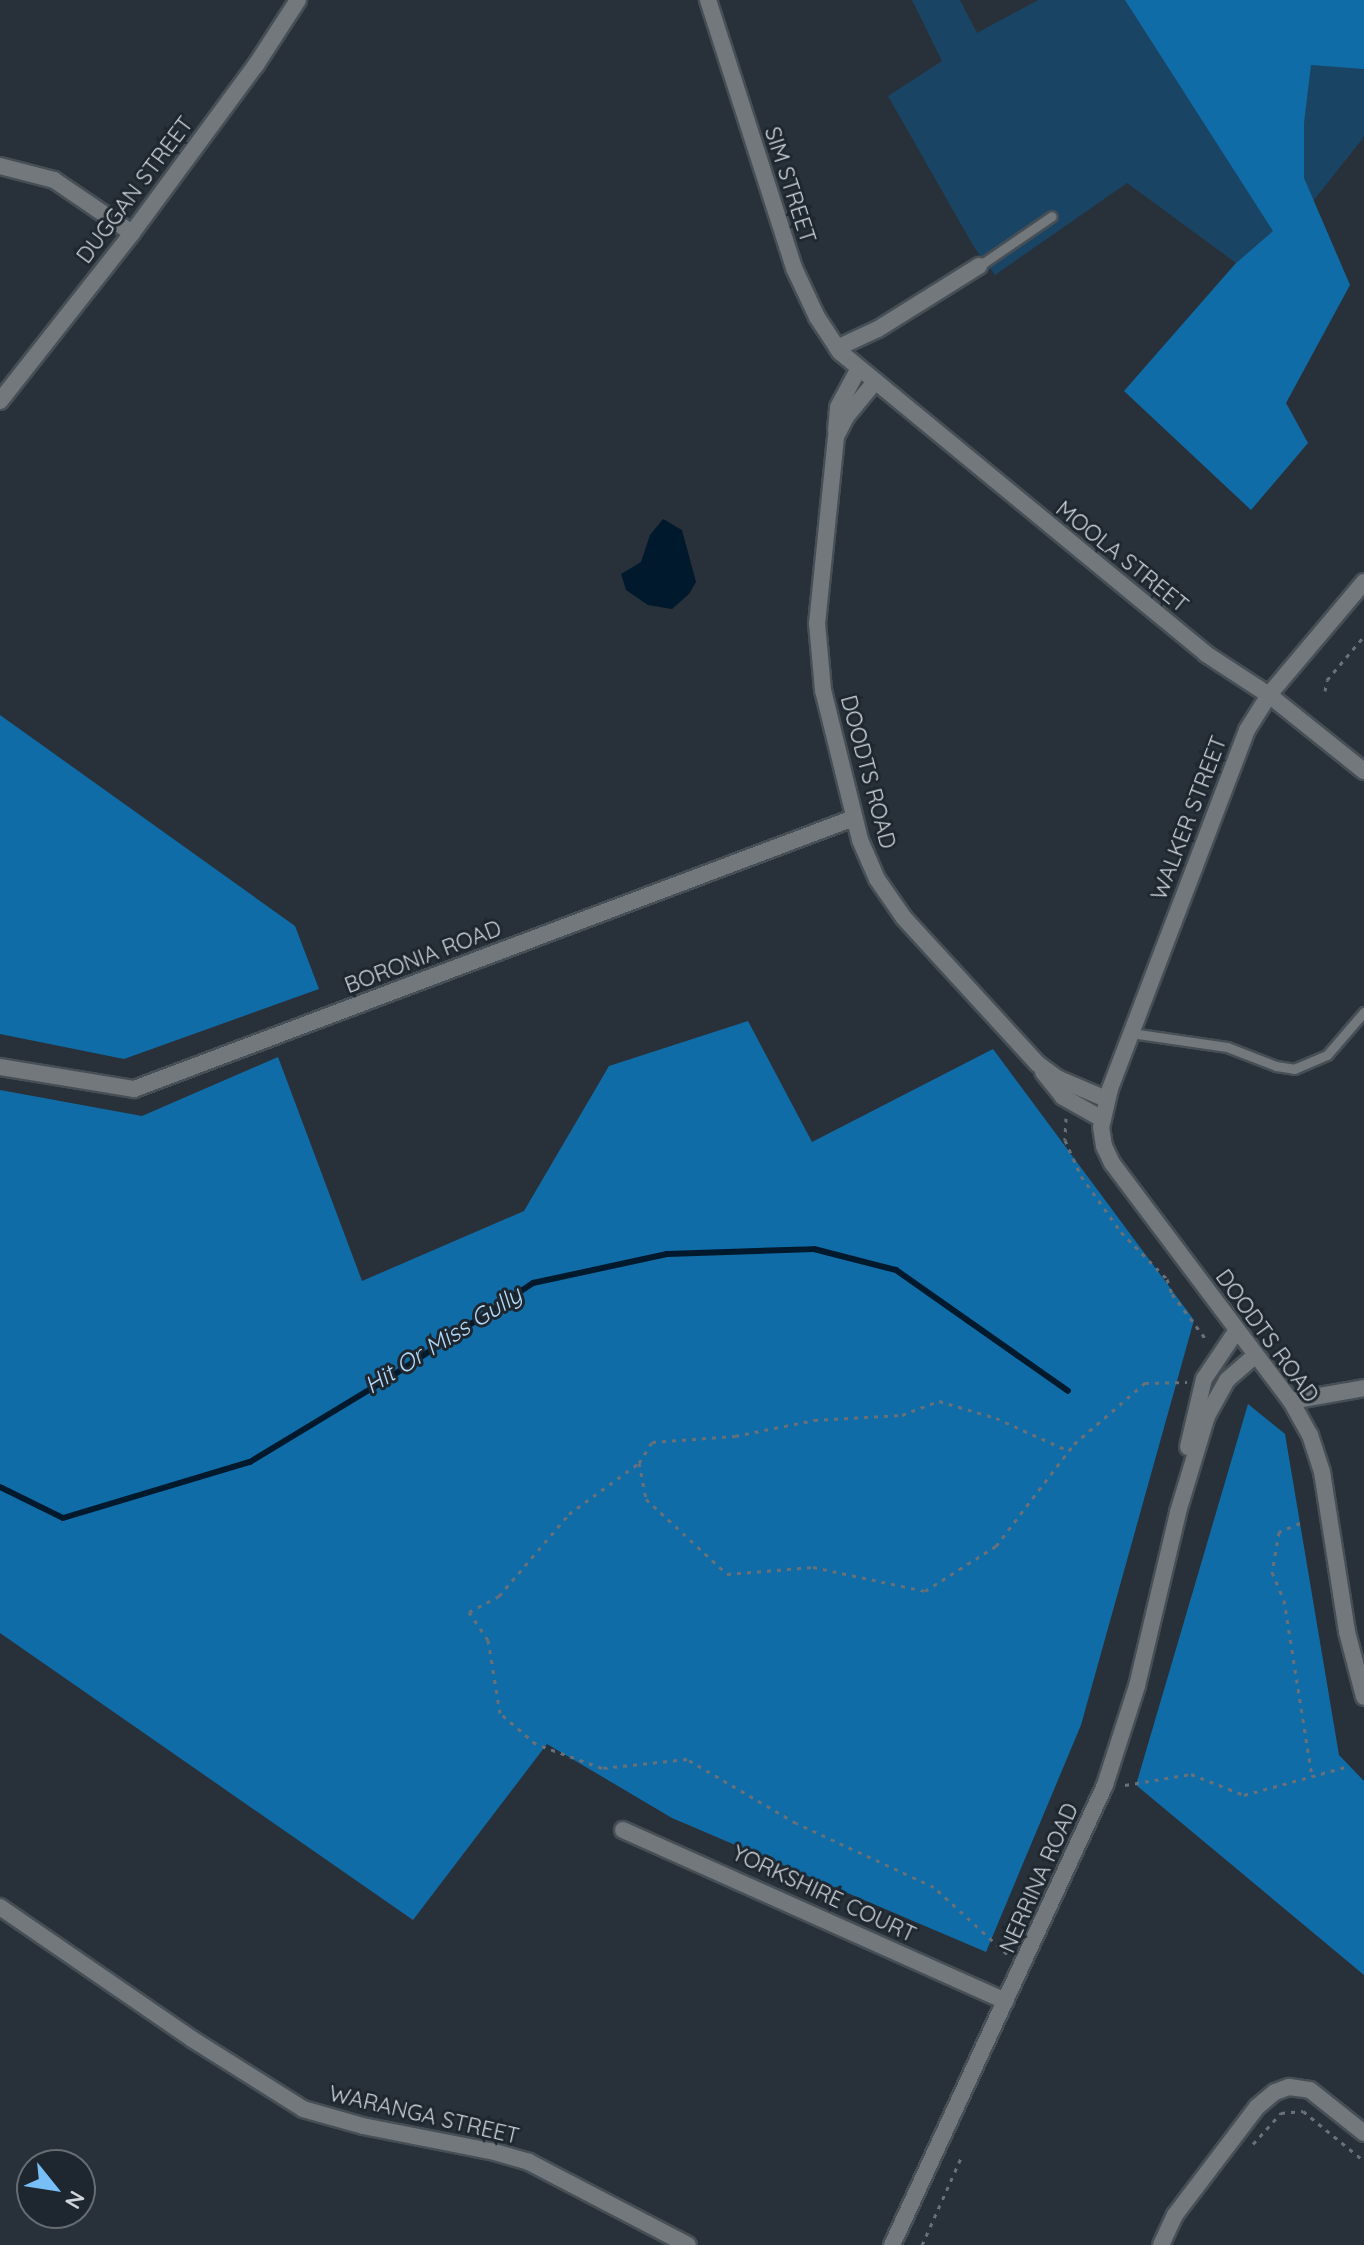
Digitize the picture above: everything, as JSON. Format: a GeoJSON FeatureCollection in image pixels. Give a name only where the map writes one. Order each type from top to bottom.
{"type":"FeatureCollection","features":[{"type":"Feature","properties":{"kind":"street","name":"DUGGAN STREET"},"geometry":{"type":"LineString","coordinates":[[0,401],[132,233],[256,65],[298,0]]}},
{"type":"Feature","properties":{"kind":"street","name":"SIM STREET"},"geometry":{"type":"LineString","coordinates":[[708,0],[794,268],[817,317],[837,348],[858,370]]}},
{"type":"Feature","properties":{"kind":"street"},"geometry":{"type":"LineString","coordinates":[[0,166],[54,180],[132,233]]}},
{"type":"Feature","properties":{"kind":"street"},"geometry":{"type":"LineString","coordinates":[[837,348],[871,333],[979,266]]}},
{"type":"Feature","properties":{"kind":"street","name":"MOOLA STREET"},"geometry":{"type":"LineString","coordinates":[[858,370],[1206,654],[1269,695],[1364,771]]}},
{"type":"Feature","properties":{"kind":"street","name":"DOODTS ROAD"},"geometry":{"type":"LineString","coordinates":[[858,370],[838,407],[817,639],[823,690],[854,818],[873,872],[897,910],[1030,1055],[1053,1075],[1106,1099],[1102,1119],[1104,1146],[1112,1163],[1291,1401],[1319,1461],[1347,1632],[1364,1697]]}},
{"type":"Feature","properties":{"kind":"street","name":"DOODTS ROAD"},"geometry":{"type":"LineString","coordinates":[[836,442],[843,421],[874,383]]}},
{"type":"Feature","properties":{"kind":"street","name":"WALKER STREET"},"geometry":{"type":"LineString","coordinates":[[1106,1099],[1247,730],[1269,695],[1364,582]]}},
{"type":"Feature","properties":{"kind":"street","name":"BORONIA ROAD"},"geometry":{"type":"LineString","coordinates":[[0,1067],[134,1089],[854,818]]}},
{"type":"Feature","properties":{"kind":"street","name":"DOODTS ROAD"},"geometry":{"type":"LineString","coordinates":[[1030,1055],[1053,1088],[1069,1101],[1102,1119]]}},
{"type":"Feature","properties":{"kind":"street","name":"NERRINA ROAD"},"geometry":{"type":"LineString","coordinates":[[892,2245],[1105,1785],[1137,1686],[1178,1512],[1194,1412],[1203,1384],[1237,1330]]}},
{"type":"Feature","properties":{"kind":"street","name":"NERRINA ROAD"},"geometry":{"type":"LineString","coordinates":[[1178,1512],[1215,1399],[1227,1380],[1256,1355]]}},
{"type":"Feature","properties":{"kind":"street"},"geometry":{"type":"LineString","coordinates":[[1291,1401],[1364,1388]]}},
{"type":"Feature","properties":{"kind":"street","name":"YORKSHIRE COURT"},"geometry":{"type":"LineString","coordinates":[[623,1830],[1006,2001]]}},
{"type":"Feature","properties":{"kind":"street","name":"WARANGA STREET"},"geometry":{"type":"LineString","coordinates":[[0,1907],[192,2039],[303,2109],[363,2126],[491,2151],[529,2162],[688,2245]]}},
{"type":"Feature","properties":{"kind":"street"},"geometry":{"type":"LineString","coordinates":[[1161,2245],[1175,2215],[1257,2107],[1275,2092],[1289,2087],[1315,2093],[1364,2133]]}},
{"type":"Feature","properties":{"kind":"lane"},"geometry":{"type":"LineString","coordinates":[[979,266],[1052,216]]}},
{"type":"Feature","properties":{"kind":"lane"},"geometry":{"type":"LineString","coordinates":[[1131,1033],[1227,1047],[1276,1066],[1294,1069],[1327,1055],[1364,1012]]}},
{"type":"Feature","properties":{"kind":"path"},"geometry":{"type":"LineString","coordinates":[[1325,691],[1327,680],[1364,636]]}},
{"type":"Feature","properties":{"kind":"path"},"geometry":{"type":"LineString","coordinates":[[1069,1101],[1065,1140],[1081,1176],[1121,1232],[1167,1279],[1172,1294],[1219,1356]]}},
{"type":"Feature","properties":{"kind":"path"},"geometry":{"type":"LineString","coordinates":[[639,1463],[646,1499],[727,1574],[813,1567],[925,1591],[996,1546],[1069,1451],[1145,1383],[1203,1384]]}},
{"type":"Feature","properties":{"kind":"path"},"geometry":{"type":"LineString","coordinates":[[1022,1967],[934,1887],[796,1823],[687,1759],[602,1768],[536,1744],[500,1713],[488,1640],[469,1612],[499,1596],[569,1514],[639,1463],[652,1442],[735,1436],[814,1420],[902,1415],[939,1401],[996,1418],[1069,1451]]}},
{"type":"Feature","properties":{"kind":"path"},"geometry":{"type":"LineString","coordinates":[[1300,1523],[1279,1532],[1272,1572],[1284,1600],[1312,1776]]}},
{"type":"Feature","properties":{"kind":"path"},"geometry":{"type":"LineString","coordinates":[[1105,1785],[1136,1785],[1191,1774],[1244,1795],[1349,1766]]}},
{"type":"Feature","properties":{"kind":"path"},"geometry":{"type":"LineString","coordinates":[[1303,2111],[1364,2161]]}},
{"type":"Feature","properties":{"kind":"path"},"geometry":{"type":"LineString","coordinates":[[922,2245],[961,2158]]}},
{"type":"Feature","properties":{"kind":"shaded area"},"geometry":{"type":"Polygon","coordinates":[[[912,0],[960,0],[977,33],[1038,0],[1364,0],[1364,137],[1278,245],[1270,233],[1236,263],[1127,183],[995,275],[974,247],[888,96],[942,61],[912,0]]]}},
{"type":"Feature","properties":{"kind":"shaded area"},"geometry":{"type":"Polygon","coordinates":[[[1125,0],[1364,0],[1364,69],[1311,65],[1304,123],[1304,178],[1350,285],[1286,403],[1308,443],[1251,510],[1124,391],[1236,263],[1273,231],[1125,0]]]}},
{"type":"Feature","properties":{"kind":"shaded area"},"geometry":{"type":"Polygon","coordinates":[[[663,519],[682,530],[696,582],[689,594],[672,609],[648,605],[626,590],[621,574],[641,562],[650,535],[663,519]]]}},
{"type":"Feature","properties":{"kind":"shaded area"},"geometry":{"type":"Polygon","coordinates":[[[0,715],[295,926],[319,989],[124,1059],[0,1034],[0,715]]]}},
{"type":"Feature","properties":{"kind":"shaded area"},"geometry":{"type":"Polygon","coordinates":[[[748,1021],[812,1142],[993,1049],[1194,1320],[1081,1725],[986,1952],[672,1818],[547,1744],[413,1920],[0,1633],[0,1090],[142,1116],[278,1057],[362,1281],[524,1211],[609,1066],[748,1021]]]}},
{"type":"Feature","properties":{"kind":"shaded area"},"geometry":{"type":"Polygon","coordinates":[[[1248,1404],[1285,1434],[1339,1755],[1364,1781],[1364,1975],[1136,1785],[1248,1404]]]}},
{"type":"Feature","properties":{"kind":"waterway","name":"Hit Or Miss Gully"},"geometry":{"type":"LineString","coordinates":[[0,1487],[63,1518],[250,1462],[392,1376],[533,1283],[667,1254],[814,1249],[896,1270],[1068,1391]]}}]}
